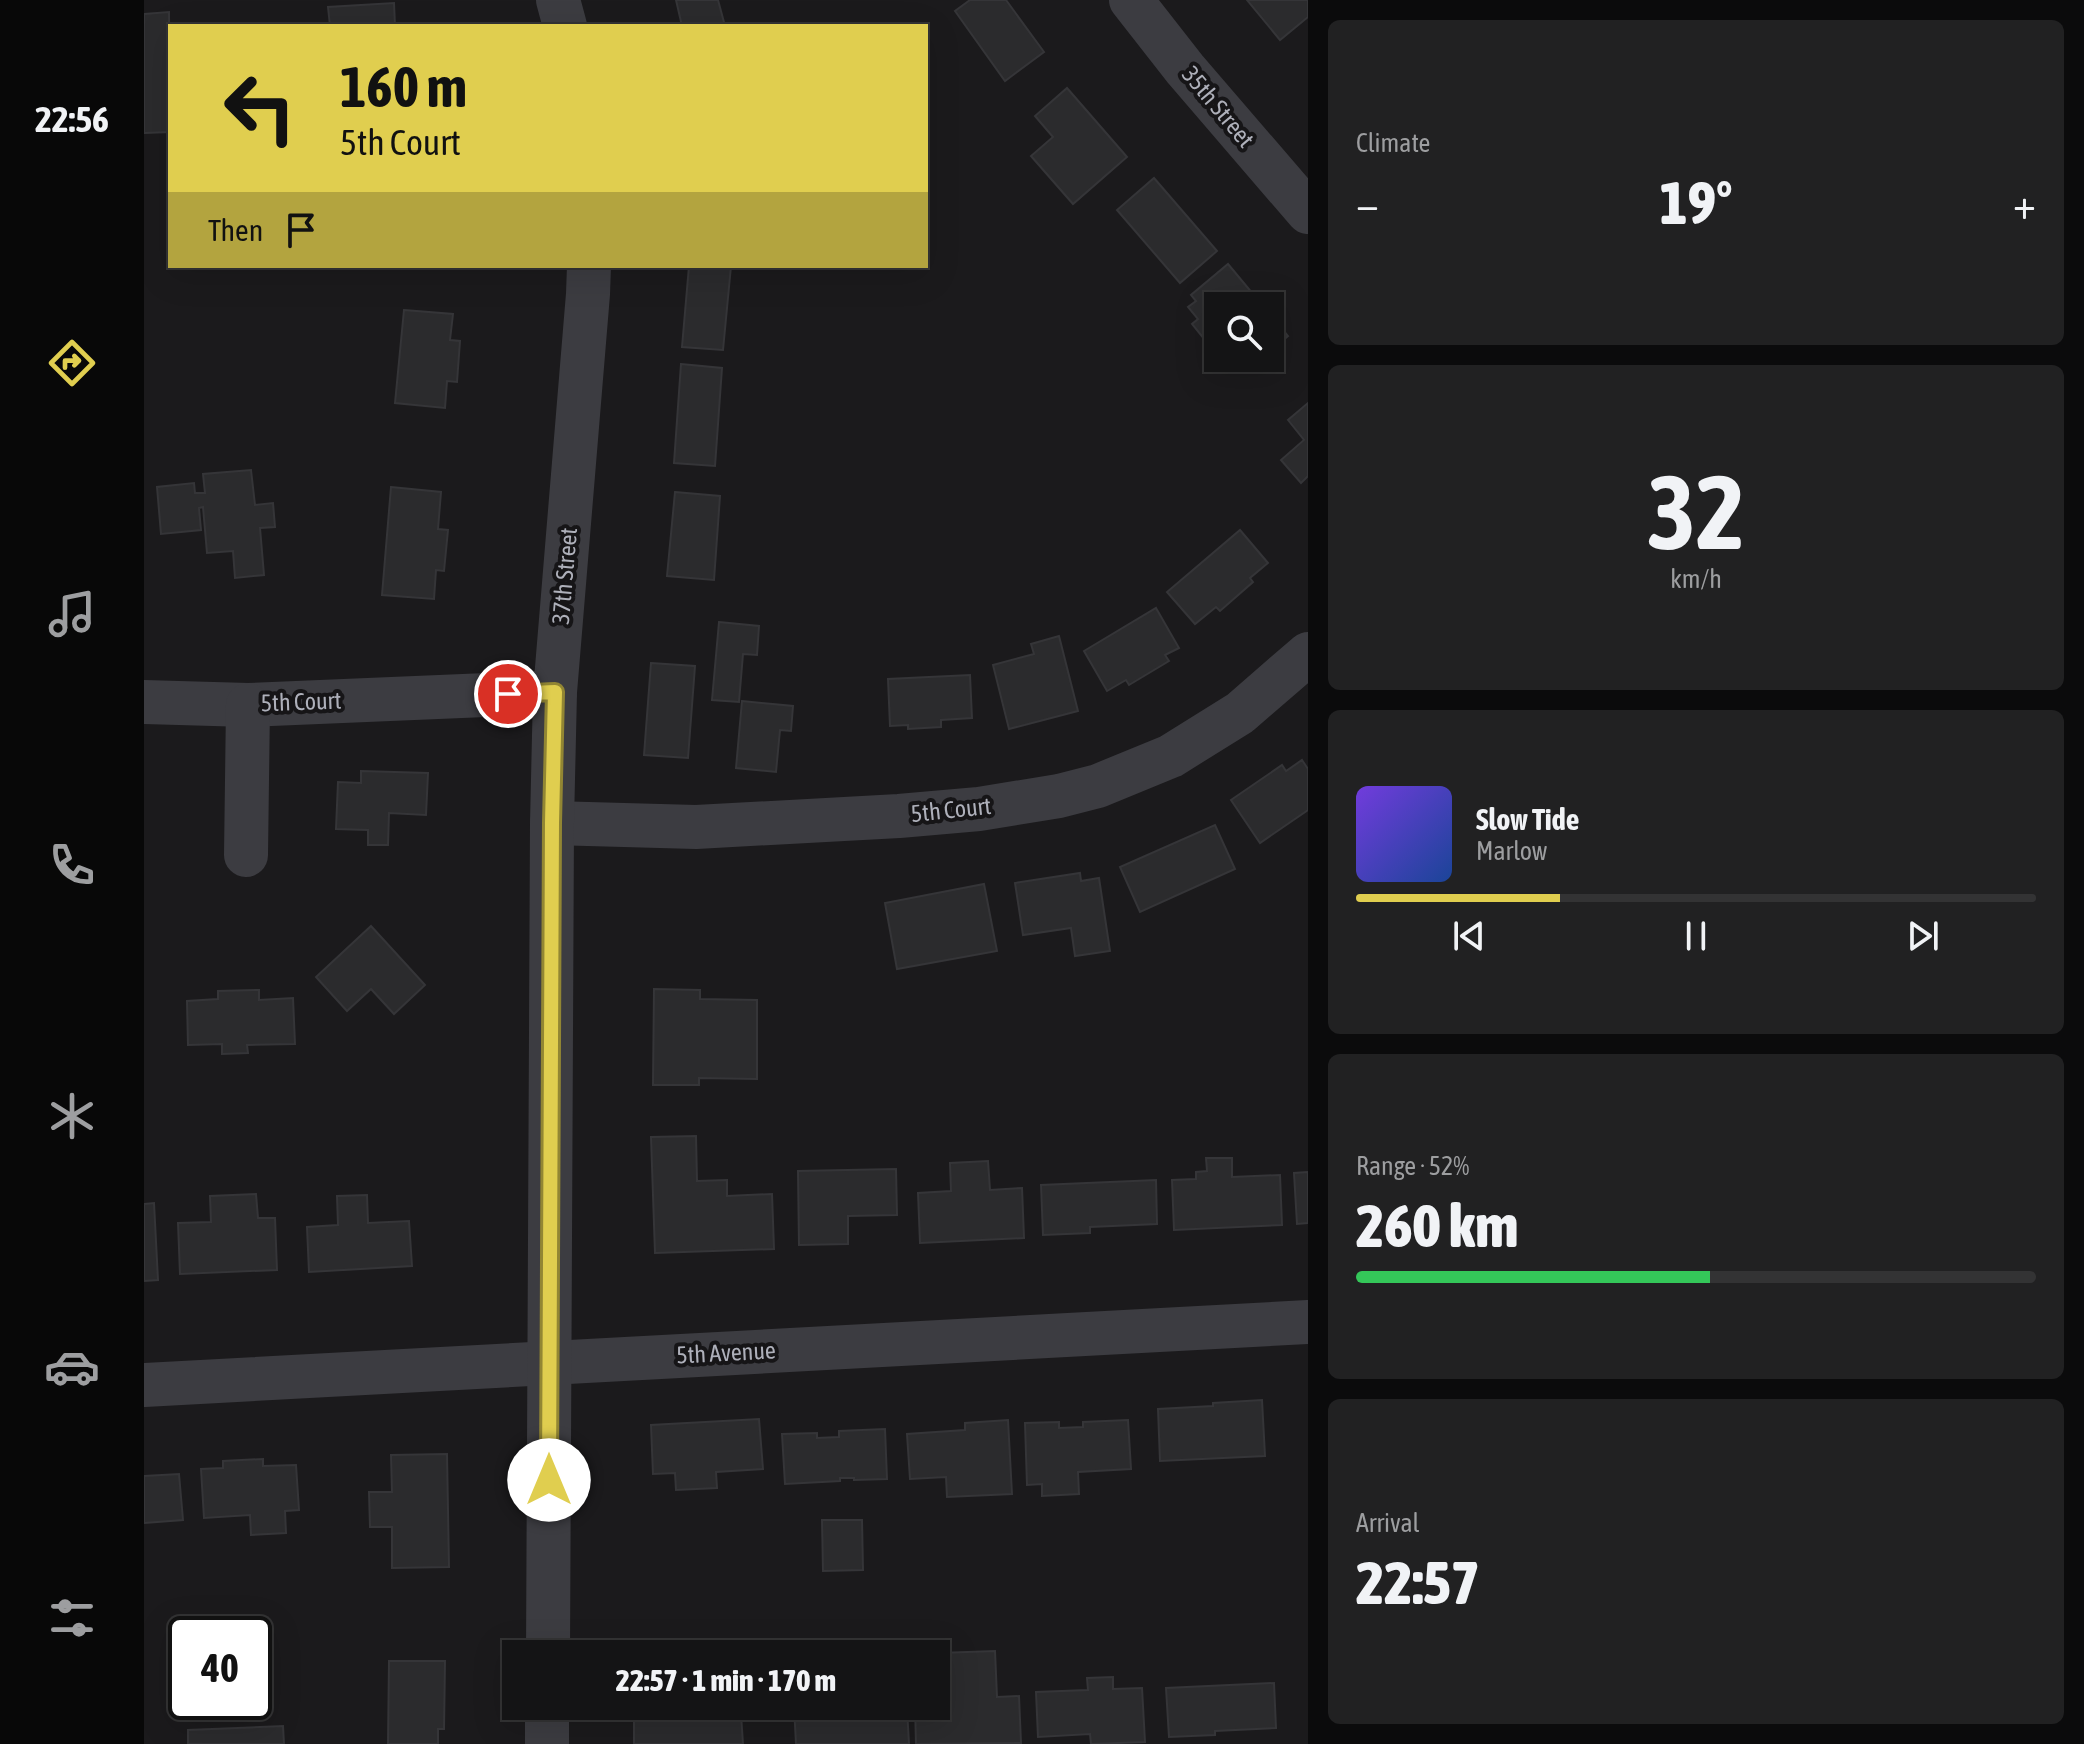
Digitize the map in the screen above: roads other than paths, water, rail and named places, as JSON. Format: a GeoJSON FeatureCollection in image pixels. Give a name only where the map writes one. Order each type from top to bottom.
{"type":"FeatureCollection","features":[{"type":"Feature","properties":{"kind":"street"},"geometry":{"type":"LineString","coordinates":[[558,0],[564,24]]}},
{"type":"Feature","properties":{"kind":"street","name":"35th Street"},"geometry":{"type":"LineString","coordinates":[[1131,0],[1185,69],[1308,212]]}},
{"type":"Feature","properties":{"kind":"street","name":"37th Street"},"geometry":{"type":"LineString","coordinates":[[548,1640],[555,692],[589,268]]}},
{"type":"Feature","properties":{"kind":"street","name":"5th Court"},"geometry":{"type":"LineString","coordinates":[[552,823],[696,827],[899,816],[979,809],[1059,796],[1098,786],[1171,756],[1240,713],[1308,654]]}},
{"type":"Feature","properties":{"kind":"street","name":"5th Court"},"geometry":{"type":"LineString","coordinates":[[144,702],[248,705],[555,692]]}},
{"type":"Feature","properties":{"kind":"street"},"geometry":{"type":"LineString","coordinates":[[246,855],[248,705]]}},
{"type":"Feature","properties":{"kind":"street","name":"5th Avenue"},"geometry":{"type":"LineString","coordinates":[[144,1385],[1308,1322]]}},
{"type":"Feature","properties":{"kind":"street"},"geometry":{"type":"LineString","coordinates":[[547,1720],[547,1744]]}}]}
